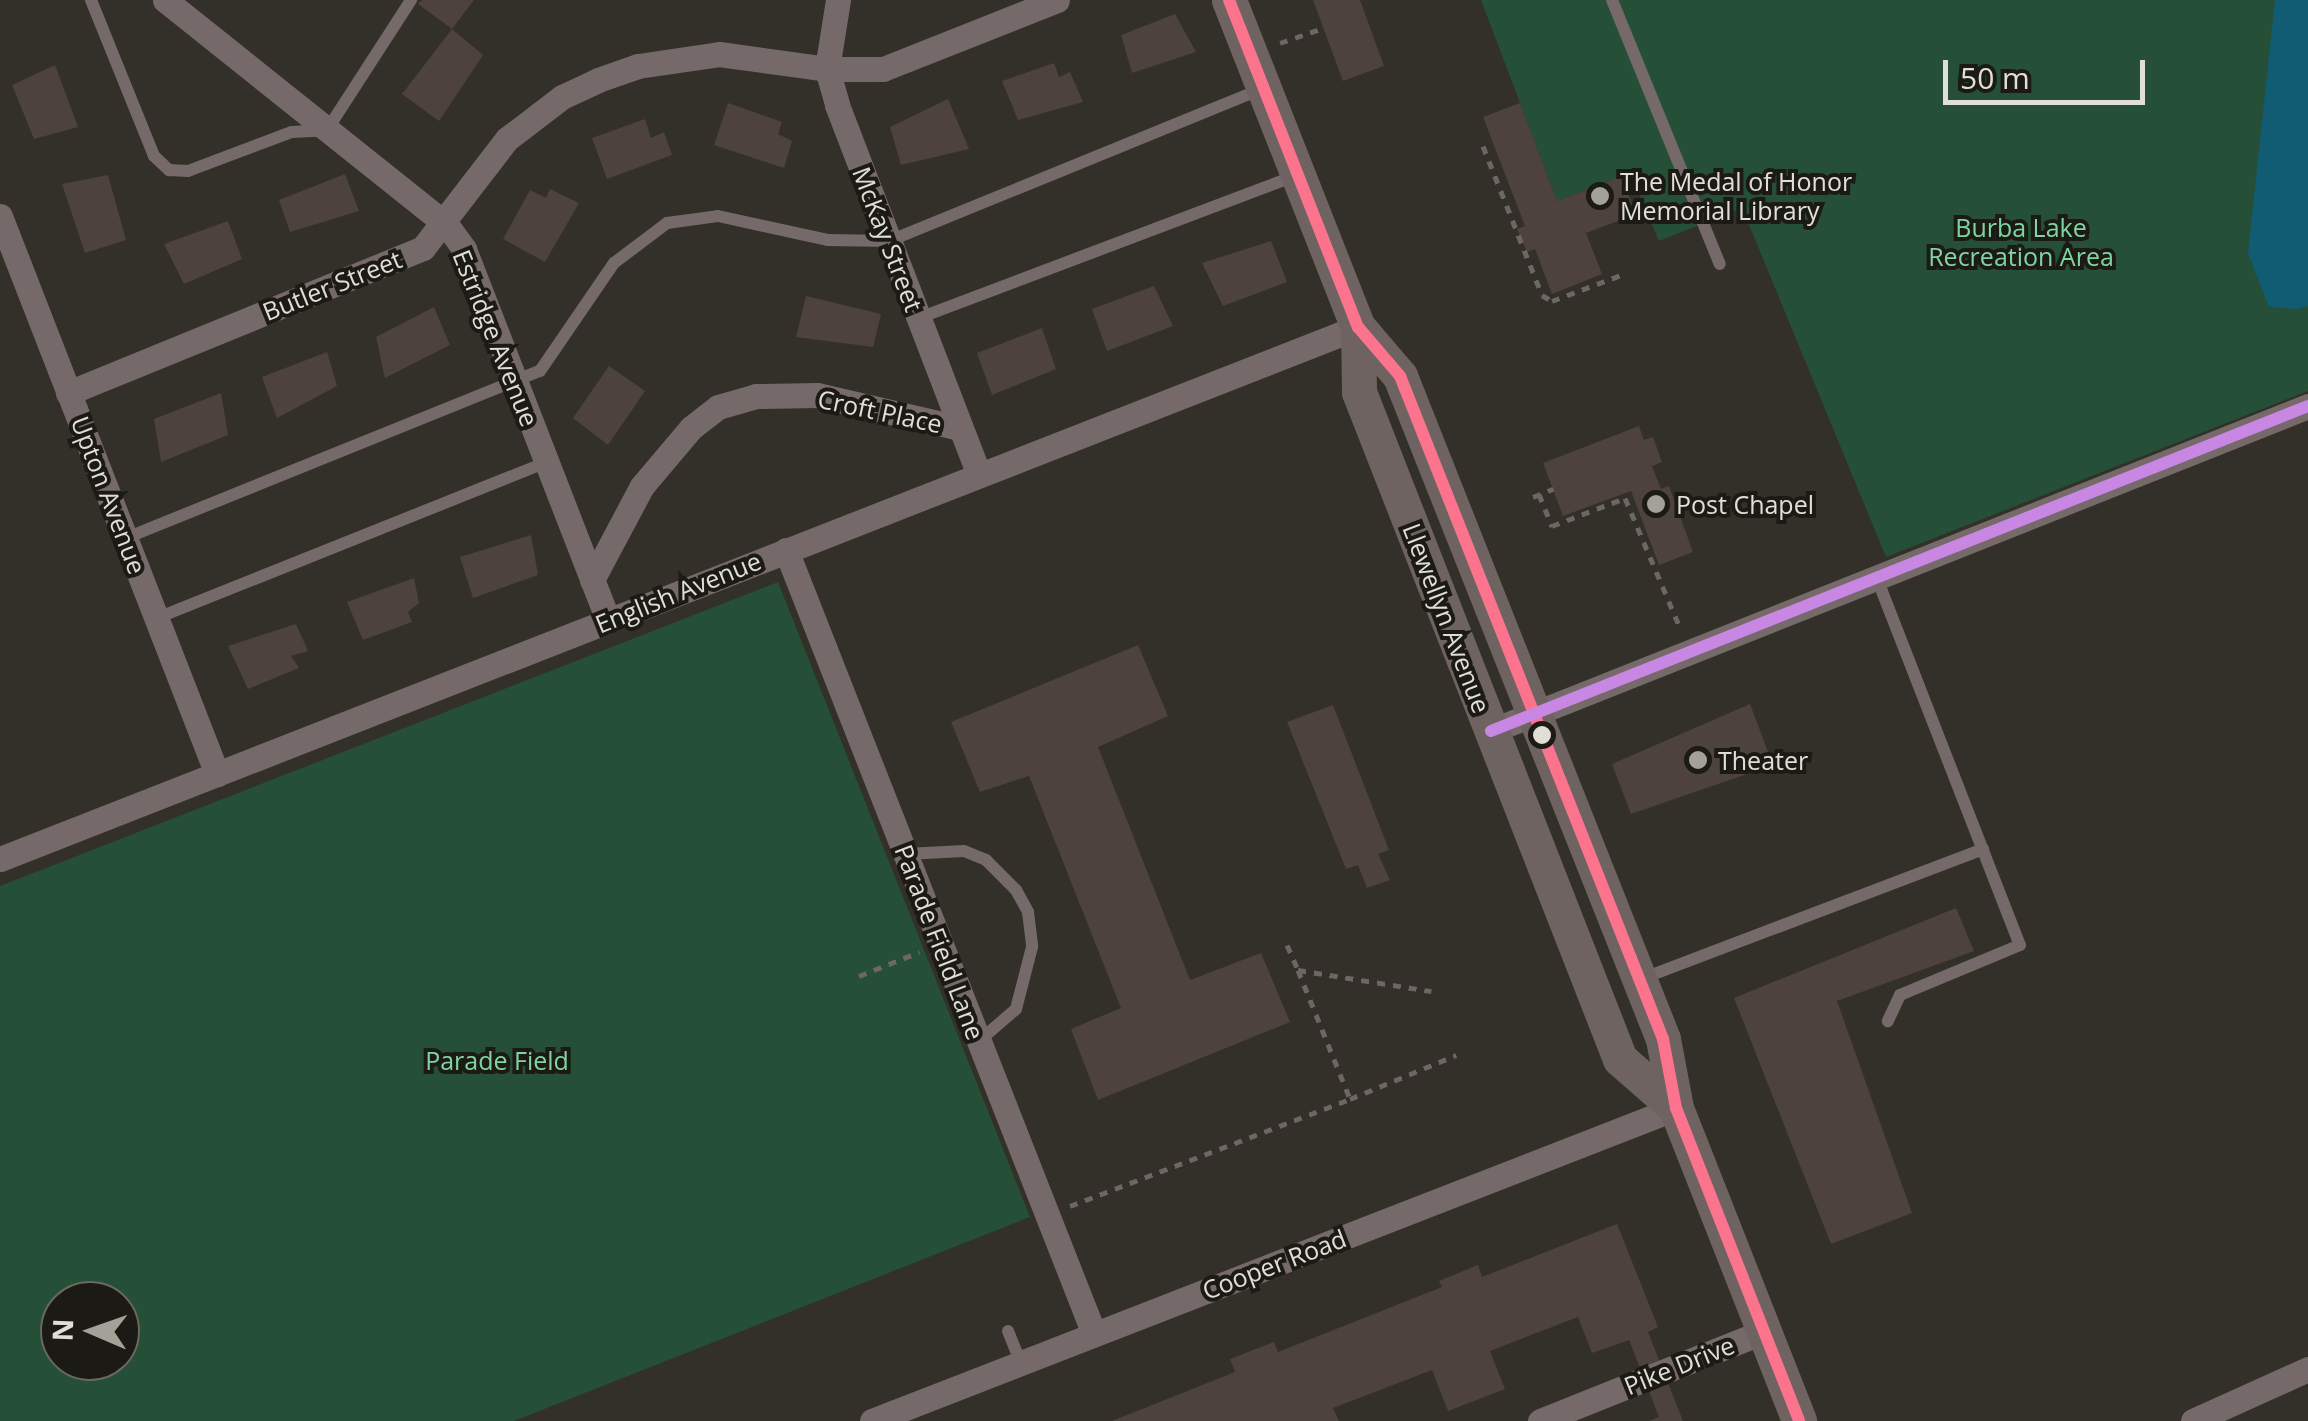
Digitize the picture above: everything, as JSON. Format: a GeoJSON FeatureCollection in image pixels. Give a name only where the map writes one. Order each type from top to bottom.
{"type":"FeatureCollection","features":[{"type":"Feature","properties":{"kind":"street","name":"Estridge Avenue"},"geometry":{"type":"LineString","coordinates":[[166,0],[446,224],[464,250],[608,620]]}},
{"type":"Feature","properties":{"kind":"street","name":"McKay Street"},"geometry":{"type":"LineString","coordinates":[[838,0],[827,70],[978,474]]}},
{"type":"Feature","properties":{"kind":"street","name":"Butler Street"},"geometry":{"type":"LineString","coordinates":[[68,393],[423,248],[446,224],[454,203],[507,138],[598,80],[638,66],[719,54],[827,70],[884,68],[1057,0]]}},
{"type":"Feature","properties":{"kind":"street","name":"Llewellyn Avenue"},"geometry":{"type":"LineString","coordinates":[[1229,0],[1358,327],[1360,392],[1620,1059],[1676,1108]]}},
{"type":"Feature","properties":{"kind":"street","name":"Upton Avenue"},"geometry":{"type":"LineString","coordinates":[[0,216],[218,774]]}},
{"type":"Feature","properties":{"kind":"street","name":"Llewellyn Avenue"},"geometry":{"type":"LineString","coordinates":[[1358,327],[1400,376],[1663,1040],[1676,1108],[1799,1421]]}},
{"type":"Feature","properties":{"kind":"street","name":"English Avenue"},"geometry":{"type":"LineString","coordinates":[[0,860],[1358,327]]}},
{"type":"Feature","properties":{"kind":"street","name":"Croft Place"},"geometry":{"type":"LineString","coordinates":[[592,580],[659,464],[718,407],[756,396],[817,395],[960,428]]}},
{"type":"Feature","properties":{"kind":"street"},"geometry":{"type":"LineString","coordinates":[[1491,731],[2308,406]]}},
{"type":"Feature","properties":{"kind":"street","name":"Parade Field Lane"},"geometry":{"type":"LineString","coordinates":[[786,550],[1094,1334]]}},
{"type":"Feature","properties":{"kind":"street","name":"Cooper Road"},"geometry":{"type":"LineString","coordinates":[[872,1421],[1676,1108]]}},
{"type":"Feature","properties":{"kind":"street","name":"Pike Drive"},"geometry":{"type":"LineString","coordinates":[[1540,1421],[1763,1332]]}},
{"type":"Feature","properties":{"kind":"street"},"geometry":{"type":"LineString","coordinates":[[2193,1421],[2308,1368]]}},
{"type":"Feature","properties":{"kind":"lane"},"geometry":{"type":"LineString","coordinates":[[92,0],[154,156],[169,170],[188,171],[292,132],[327,130],[412,0]]}},
{"type":"Feature","properties":{"kind":"lane"},"geometry":{"type":"LineString","coordinates":[[1612,0],[1720,264]]}},
{"type":"Feature","properties":{"kind":"lane"},"geometry":{"type":"LineString","coordinates":[[126,538],[540,371],[614,263],[667,223],[718,216],[828,240],[889,242],[1264,88]]}},
{"type":"Feature","properties":{"kind":"lane"},"geometry":{"type":"LineString","coordinates":[[918,318],[1299,174]]}},
{"type":"Feature","properties":{"kind":"lane"},"geometry":{"type":"LineString","coordinates":[[157,618],[545,463]]}},
{"type":"Feature","properties":{"kind":"lane"},"geometry":{"type":"LineString","coordinates":[[1876,576],[2020,944],[1900,995],[1888,1020]]}},
{"type":"Feature","properties":{"kind":"lane"},"geometry":{"type":"LineString","coordinates":[[1639,980],[1983,849]]}},
{"type":"Feature","properties":{"kind":"lane"},"geometry":{"type":"LineString","coordinates":[[906,854],[964,851],[986,860],[1016,890],[1028,912],[1032,947],[1016,1009],[979,1041]]}},
{"type":"Feature","properties":{"kind":"lane"},"geometry":{"type":"LineString","coordinates":[[1008,1331],[1021,1363]]}},
{"type":"Feature","properties":{"kind":"path"},"geometry":{"type":"LineString","coordinates":[[1280,43],[1323,28]]}},
{"type":"Feature","properties":{"kind":"path"},"geometry":{"type":"LineString","coordinates":[[1483,146],[1542,295],[1552,301],[1624,274]]}},
{"type":"Feature","properties":{"kind":"path"},"geometry":{"type":"LineString","coordinates":[[1553,489],[1536,496],[1552,526],[1625,498],[1681,631]]}},
{"type":"Feature","properties":{"kind":"path"},"geometry":{"type":"LineString","coordinates":[[859,976],[940,943]]}},
{"type":"Feature","properties":{"kind":"path"},"geometry":{"type":"LineString","coordinates":[[1287,945],[1350,1099]]}},
{"type":"Feature","properties":{"kind":"path"},"geometry":{"type":"LineString","coordinates":[[1298,970],[1431,991]]}},
{"type":"Feature","properties":{"kind":"path"},"geometry":{"type":"LineString","coordinates":[[1084,1201],[1456,1055]]}},
{"type":"Feature","properties":{"kind":"green space","name":"Burba Lake Recreation Area"},"geometry":{"type":"Polygon","coordinates":[[[1481,0],[2308,0],[2308,391],[1886,557],[1742,208],[1659,241],[1630,173],[1557,201],[1481,0]]]}},
{"type":"Feature","properties":{"kind":"green space","name":"Parade Field"},"geometry":{"type":"Polygon","coordinates":[[[778,582],[1030,1217],[514,1421],[0,1421],[0,886],[778,582]]]}},
{"type":"Feature","properties":{"kind":"water"},"geometry":{"type":"Polygon","coordinates":[[[2275,0],[2308,0],[2308,306],[2297,309],[2269,307],[2248,253],[2275,0]]]}},
{"type":"Feature","properties":{"kind":"building"},"geometry":{"type":"Polygon","coordinates":[[[422,0],[474,0],[452,29],[418,4],[422,0]]]}},
{"type":"Feature","properties":{"kind":"building"},"geometry":{"type":"Polygon","coordinates":[[[1313,0],[1360,0],[1384,66],[1343,81],[1313,0]]]}},
{"type":"Feature","properties":{"kind":"building"},"geometry":{"type":"Polygon","coordinates":[[[1175,14],[1196,52],[1132,73],[1121,35],[1175,14]]]}},
{"type":"Feature","properties":{"kind":"building"},"geometry":{"type":"Polygon","coordinates":[[[452,29],[483,55],[439,121],[402,94],[452,29]]]}},
{"type":"Feature","properties":{"kind":"building"},"geometry":{"type":"Polygon","coordinates":[[[1054,63],[1059,77],[1070,72],[1083,102],[1018,120],[1002,81],[1054,63]]]}},
{"type":"Feature","properties":{"kind":"building"},"geometry":{"type":"Polygon","coordinates":[[[55,65],[78,127],[34,139],[12,85],[55,65]]]}},
{"type":"Feature","properties":{"kind":"building"},"geometry":{"type":"Polygon","coordinates":[[[948,99],[969,149],[901,165],[890,127],[948,99]]]}},
{"type":"Feature","properties":{"kind":"building"},"geometry":{"type":"Polygon","coordinates":[[[728,103],[782,122],[778,134],[792,141],[784,168],[714,145],[728,103]]]}},
{"type":"Feature","properties":{"kind":"building","name":"The Medal of Honor Memorial Library"},"geometry":{"type":"Polygon","coordinates":[[[1520,103],[1557,201],[1630,173],[1636,188],[1627,191],[1636,214],[1586,233],[1602,274],[1552,294],[1535,249],[1527,252],[1517,229],[1525,226],[1483,117],[1520,103]]]}},
{"type":"Feature","properties":{"kind":"building"},"geometry":{"type":"Polygon","coordinates":[[[645,119],[651,138],[664,132],[672,155],[607,179],[592,138],[645,119]]]}},
{"type":"Feature","properties":{"kind":"building"},"geometry":{"type":"Polygon","coordinates":[[[345,174],[359,211],[290,232],[279,200],[345,174]]]}},
{"type":"Feature","properties":{"kind":"building"},"geometry":{"type":"Polygon","coordinates":[[[108,175],[126,240],[85,253],[62,184],[108,175]]]}},
{"type":"Feature","properties":{"kind":"building"},"geometry":{"type":"Polygon","coordinates":[[[550,189],[579,203],[545,262],[503,239],[530,190],[546,198],[550,189]]]}},
{"type":"Feature","properties":{"kind":"building"},"geometry":{"type":"Polygon","coordinates":[[[228,221],[242,259],[184,284],[164,244],[228,221]]]}},
{"type":"Feature","properties":{"kind":"building"},"geometry":{"type":"Polygon","coordinates":[[[1271,241],[1287,282],[1223,306],[1202,263],[1271,241]]]}},
{"type":"Feature","properties":{"kind":"building"},"geometry":{"type":"Polygon","coordinates":[[[1154,286],[1173,326],[1107,351],[1092,309],[1154,286]]]}},
{"type":"Feature","properties":{"kind":"building"},"geometry":{"type":"Polygon","coordinates":[[[806,296],[881,314],[873,347],[796,337],[806,296]]]}},
{"type":"Feature","properties":{"kind":"building"},"geometry":{"type":"Polygon","coordinates":[[[434,307],[450,345],[385,378],[376,337],[434,307]]]}},
{"type":"Feature","properties":{"kind":"building"},"geometry":{"type":"Polygon","coordinates":[[[1042,328],[1056,369],[992,395],[977,353],[1042,328]]]}},
{"type":"Feature","properties":{"kind":"building"},"geometry":{"type":"Polygon","coordinates":[[[327,352],[337,386],[277,418],[262,377],[327,352]]]}},
{"type":"Feature","properties":{"kind":"building"},"geometry":{"type":"Polygon","coordinates":[[[609,366],[645,391],[608,445],[573,418],[609,366]]]}},
{"type":"Feature","properties":{"kind":"building"},"geometry":{"type":"Polygon","coordinates":[[[221,393],[228,435],[161,462],[154,419],[221,393]]]}},
{"type":"Feature","properties":{"kind":"building","name":"Post Chapel"},"geometry":{"type":"Polygon","coordinates":[[[1639,426],[1644,440],[1653,437],[1662,462],[1652,466],[1661,489],[1669,486],[1693,552],[1659,565],[1631,491],[1563,516],[1543,463],[1639,426]]]}},
{"type":"Feature","properties":{"kind":"building"},"geometry":{"type":"Polygon","coordinates":[[[531,535],[538,575],[473,598],[460,557],[531,535]]]}},
{"type":"Feature","properties":{"kind":"building"},"geometry":{"type":"Polygon","coordinates":[[[414,578],[419,603],[408,612],[412,622],[363,640],[347,602],[414,578]]]}},
{"type":"Feature","properties":{"kind":"building"},"geometry":{"type":"Polygon","coordinates":[[[296,624],[308,651],[291,656],[299,668],[248,689],[228,646],[296,624]]]}},
{"type":"Feature","properties":{"kind":"building"},"geometry":{"type":"Polygon","coordinates":[[[1138,645],[1168,716],[1098,747],[1190,980],[1261,953],[1290,1022],[1098,1100],[1071,1029],[1121,1008],[1029,776],[980,792],[951,722],[1138,645]]]}},
{"type":"Feature","properties":{"kind":"building","name":"Theater"},"geometry":{"type":"Polygon","coordinates":[[[1750,704],[1773,765],[1631,814],[1612,764],[1750,704]]]}},
{"type":"Feature","properties":{"kind":"building"},"geometry":{"type":"Polygon","coordinates":[[[1333,705],[1389,850],[1378,854],[1390,880],[1367,888],[1358,865],[1346,869],[1287,722],[1333,705]]]}},
{"type":"Feature","properties":{"kind":"building"},"geometry":{"type":"Polygon","coordinates":[[[1956,908],[1974,951],[1837,1001],[1912,1213],[1831,1244],[1734,998],[1956,908]]]}},
{"type":"Feature","properties":{"kind":"building"},"geometry":{"type":"Polygon","coordinates":[[[1617,1224],[1658,1327],[1648,1332],[1683,1421],[1649,1421],[1659,1417],[1629,1340],[1592,1353],[1578,1317],[1490,1351],[1505,1389],[1448,1411],[1432,1370],[1333,1408],[1339,1421],[1112,1421],[1235,1372],[1230,1359],[1274,1342],[1278,1352],[1442,1287],[1439,1281],[1478,1265],[1482,1277],[1617,1224]]]}},
{"type":"Feature","properties":{"kind":"transit line"},"geometry":{"type":"LineString","coordinates":[[1229,0],[1358,327],[1400,376],[1663,1039],[1676,1108],[1799,1421]]}},
{"type":"Feature","properties":{"kind":"transit line"},"geometry":{"type":"LineString","coordinates":[[1491,731],[2308,406]]}},
{"type":"Feature","properties":{"kind":"place","name":"The Medal of Honor Memorial Library"},"geometry":{"type":"Point","coordinates":[1600,196]}},
{"type":"Feature","properties":{"kind":"place","name":"Post Chapel"},"geometry":{"type":"Point","coordinates":[1656,504]}},
{"type":"Feature","properties":{"kind":"place","name":"Theater"},"geometry":{"type":"Point","coordinates":[1698,760]}}]}
